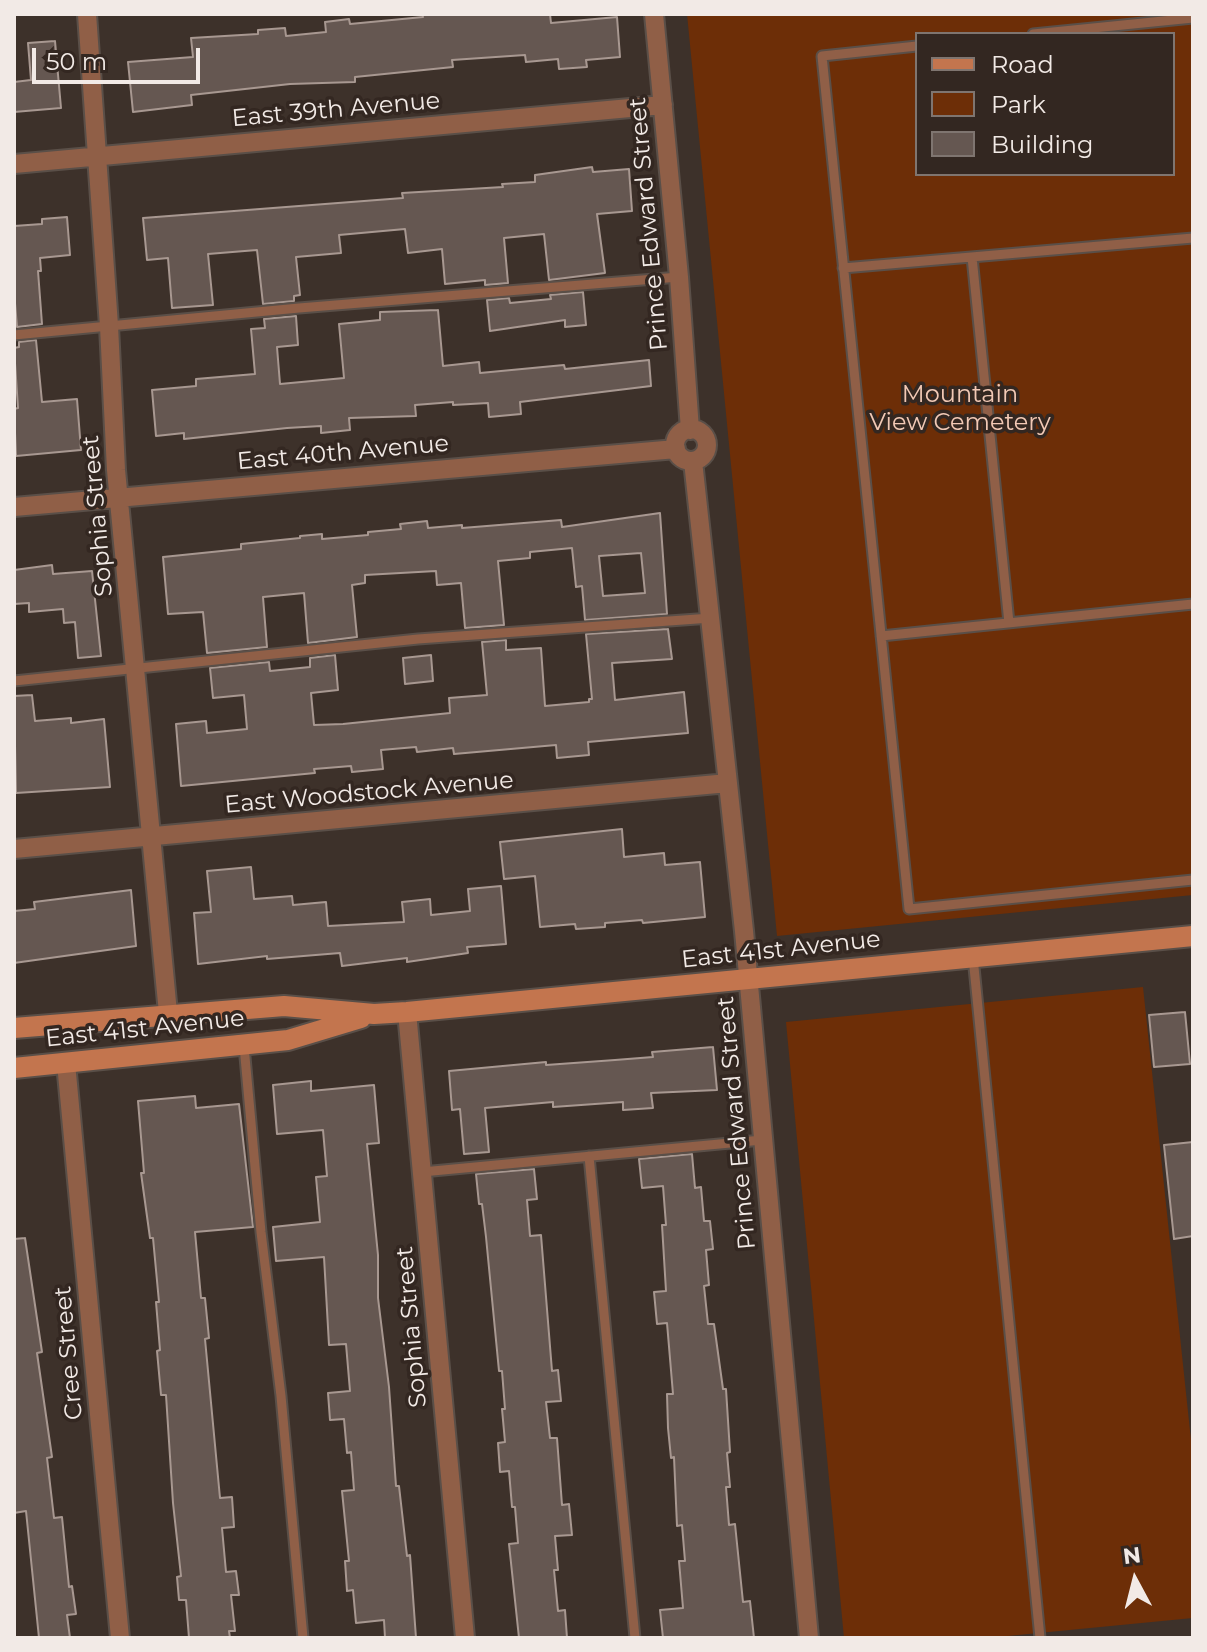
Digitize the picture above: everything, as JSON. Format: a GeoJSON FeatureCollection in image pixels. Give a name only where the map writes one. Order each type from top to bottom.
{"type":"FeatureCollection","features":[{"type":"Feature","properties":{"kind":"main road","name":"East 41st Avenue"},"geometry":{"type":"LineString","coordinates":[[14,1028],[168,1013],[284,1006],[374,1014],[407,1012],[1193,936]]}},
{"type":"Feature","properties":{"kind":"main road","name":"East 41st Avenue"},"geometry":{"type":"LineString","coordinates":[[14,1068],[288,1040],[374,1014]]}},
{"type":"Feature","properties":{"kind":"street","name":"Sophia Street"},"geometry":{"type":"LineString","coordinates":[[87,14],[119,497],[168,1013]]}},
{"type":"Feature","properties":{"kind":"street","name":"Prince Edward Street"},"geometry":{"type":"LineString","coordinates":[[654,14],[690,430]]}},
{"type":"Feature","properties":{"kind":"street","name":"East 39th Avenue"},"geometry":{"type":"LineString","coordinates":[[14,164],[663,105]]}},
{"type":"Feature","properties":{"kind":"street"},"geometry":{"type":"LineString","coordinates":[[690,430],[700,432],[707,441],[706,452],[693,461],[680,457],[676,449],[677,438],[690,430]]}},
{"type":"Feature","properties":{"kind":"street","name":"East 40th Avenue"},"geometry":{"type":"LineString","coordinates":[[14,507],[676,449]]}},
{"type":"Feature","properties":{"kind":"street","name":"Prince Edward Street"},"geometry":{"type":"LineString","coordinates":[[693,461],[749,979],[809,1638]]}},
{"type":"Feature","properties":{"kind":"street","name":"East Woodstock Avenue"},"geometry":{"type":"LineString","coordinates":[[14,849],[728,783]]}},
{"type":"Feature","properties":{"kind":"street","name":"Sophia Street"},"geometry":{"type":"LineString","coordinates":[[407,1012],[465,1638]]}},
{"type":"Feature","properties":{"kind":"street","name":"Cree Street"},"geometry":{"type":"LineString","coordinates":[[66,1063],[120,1638]]}},
{"type":"Feature","properties":{"kind":"lane"},"geometry":{"type":"LineString","coordinates":[[1053,32],[1193,18]]}},
{"type":"Feature","properties":{"kind":"lane"},"geometry":{"type":"LineString","coordinates":[[915,46],[822,56],[909,909],[1193,880]]}},
{"type":"Feature","properties":{"kind":"lane"},"geometry":{"type":"LineString","coordinates":[[843,268],[1193,238]]}},
{"type":"Feature","properties":{"kind":"lane"},"geometry":{"type":"LineString","coordinates":[[972,257],[1009,623]]}},
{"type":"Feature","properties":{"kind":"lane"},"geometry":{"type":"LineString","coordinates":[[14,335],[679,277]]}},
{"type":"Feature","properties":{"kind":"lane"},"geometry":{"type":"LineString","coordinates":[[881,636],[1193,604]]}},
{"type":"Feature","properties":{"kind":"lane"},"geometry":{"type":"LineString","coordinates":[[14,681],[418,639],[711,618]]}},
{"type":"Feature","properties":{"kind":"lane"},"geometry":{"type":"LineString","coordinates":[[973,957],[1040,1638]]}},
{"type":"Feature","properties":{"kind":"lane"},"geometry":{"type":"LineString","coordinates":[[244,1046],[303,1638]]}},
{"type":"Feature","properties":{"kind":"lane"},"geometry":{"type":"LineString","coordinates":[[422,1172],[762,1140]]}},
{"type":"Feature","properties":{"kind":"lane"},"geometry":{"type":"LineString","coordinates":[[589,1156],[635,1638]]}},
{"type":"Feature","properties":{"kind":"green space","name":"Mountain View Cemetery"},"geometry":{"type":"Polygon","coordinates":[[[687,14],[1193,14],[1193,895],[777,936],[687,14]]]}},
{"type":"Feature","properties":{"kind":"green space"},"geometry":{"type":"Polygon","coordinates":[[[1143,987],[1193,1459],[1193,1618],[987,1638],[844,1638],[786,1022],[1143,987]]]}},
{"type":"Feature","properties":{"kind":"building"},"geometry":{"type":"Polygon","coordinates":[[[422,14],[550,14],[551,23],[617,17],[620,57],[586,60],[587,67],[559,69],[558,59],[526,62],[525,55],[452,60],[453,67],[355,77],[355,82],[290,84],[191,95],[192,105],[133,112],[128,62],[193,57],[191,38],[258,34],[258,30],[285,28],[286,36],[326,32],[325,22],[349,19],[350,24],[423,17],[422,14]]]}},
{"type":"Feature","properties":{"kind":"building"},"geometry":{"type":"Polygon","coordinates":[[[55,41],[61,108],[14,112],[14,82],[31,80],[28,43],[55,41]]]}},
{"type":"Feature","properties":{"kind":"building"},"geometry":{"type":"Polygon","coordinates":[[[592,167],[593,172],[629,169],[632,211],[597,214],[605,273],[549,280],[544,234],[504,238],[508,283],[485,285],[485,280],[445,284],[442,249],[408,253],[405,229],[339,235],[341,253],[296,257],[300,295],[294,296],[294,301],[263,304],[257,250],[208,254],[213,305],[172,308],[168,258],[147,260],[143,218],[403,198],[402,193],[503,187],[502,184],[535,182],[535,175],[592,167]]]}},
{"type":"Feature","properties":{"kind":"building"},"geometry":{"type":"Polygon","coordinates":[[[67,217],[70,255],[40,258],[42,324],[17,327],[14,226],[42,224],[42,219],[67,217]]]}},
{"type":"Feature","properties":{"kind":"building"},"geometry":{"type":"Polygon","coordinates":[[[583,292],[586,325],[565,327],[565,320],[490,331],[487,300],[509,298],[510,303],[583,292]]]}},
{"type":"Feature","properties":{"kind":"building"},"geometry":{"type":"Polygon","coordinates":[[[438,310],[443,366],[479,362],[480,373],[564,365],[565,369],[649,360],[651,386],[520,402],[521,414],[489,417],[488,403],[453,405],[453,402],[415,405],[416,416],[349,418],[350,430],[321,433],[321,426],[184,439],[184,433],[156,436],[152,390],[196,386],[196,379],[255,374],[251,329],[265,328],[264,319],[296,316],[298,345],[277,347],[280,384],[344,378],[339,324],[380,320],[380,312],[438,310]]]}},
{"type":"Feature","properties":{"kind":"building"},"geometry":{"type":"Polygon","coordinates":[[[36,340],[42,402],[77,399],[81,450],[16,456],[14,409],[18,408],[14,348],[19,347],[19,342],[36,340]]]}},
{"type":"Feature","properties":{"kind":"building"},"geometry":{"type":"Polygon","coordinates":[[[660,513],[667,614],[585,620],[582,586],[576,587],[572,548],[530,552],[530,558],[498,561],[504,625],[465,628],[461,583],[437,585],[436,571],[365,575],[365,583],[352,585],[357,637],[308,643],[304,593],[263,597],[267,647],[207,653],[203,612],[168,614],[163,557],[241,549],[241,544],[300,536],[322,534],[322,539],[368,535],[368,532],[401,529],[400,524],[427,521],[428,528],[462,525],[462,528],[561,520],[562,527],[660,513]],[[641,553],[599,556],[603,596],[645,593],[641,553]]]}},
{"type":"Feature","properties":{"kind":"building"},"geometry":{"type":"Polygon","coordinates":[[[52,565],[53,574],[92,571],[101,656],[78,658],[75,622],[64,623],[63,609],[29,612],[29,603],[14,604],[14,570],[52,565]]]}},
{"type":"Feature","properties":{"kind":"building"},"geometry":{"type":"Polygon","coordinates":[[[668,629],[672,659],[612,663],[615,700],[684,692],[688,733],[588,742],[589,755],[557,758],[556,745],[454,754],[453,748],[417,752],[416,747],[381,750],[383,769],[352,772],[351,766],[314,769],[315,773],[181,786],[176,724],[206,721],[207,733],[247,729],[244,695],[213,698],[210,668],[269,662],[270,671],[310,667],[310,658],[335,655],[338,690],[311,693],[314,725],[343,724],[450,713],[449,698],[487,695],[482,642],[506,640],[506,650],[541,648],[545,706],[589,702],[592,699],[586,634],[668,629]]]}},
{"type":"Feature","properties":{"kind":"building"},"geometry":{"type":"Polygon","coordinates":[[[431,655],[433,681],[405,684],[403,658],[431,655]]]}},
{"type":"Feature","properties":{"kind":"building"},"geometry":{"type":"Polygon","coordinates":[[[32,695],[35,721],[71,718],[71,723],[104,719],[110,787],[16,793],[14,696],[32,695]]]}},
{"type":"Feature","properties":{"kind":"building"},"geometry":{"type":"Polygon","coordinates":[[[622,829],[624,857],[664,853],[665,865],[700,862],[705,917],[605,923],[605,927],[576,929],[575,924],[540,927],[535,876],[504,879],[500,842],[622,829]]]}},
{"type":"Feature","properties":{"kind":"building"},"geometry":{"type":"Polygon","coordinates":[[[251,867],[254,899],[292,896],[293,905],[326,902],[328,926],[404,922],[402,902],[430,899],[431,915],[470,911],[468,889],[501,886],[506,944],[467,947],[468,953],[407,962],[407,958],[342,966],[340,953],[267,959],[267,956],[198,964],[194,913],[211,912],[207,871],[251,867]]]}},
{"type":"Feature","properties":{"kind":"building"},"geometry":{"type":"Polygon","coordinates":[[[131,890],[136,946],[14,963],[14,911],[35,909],[34,902],[131,890]]]}},
{"type":"Feature","properties":{"kind":"building"},"geometry":{"type":"Polygon","coordinates":[[[1185,1012],[1190,1064],[1154,1067],[1149,1015],[1185,1012]]]}},
{"type":"Feature","properties":{"kind":"building"},"geometry":{"type":"Polygon","coordinates":[[[713,1047],[717,1090],[651,1093],[653,1108],[623,1110],[623,1102],[553,1107],[553,1102],[485,1108],[489,1152],[464,1154],[460,1109],[452,1110],[449,1071],[653,1057],[652,1052],[713,1047]]]}},
{"type":"Feature","properties":{"kind":"building"},"geometry":{"type":"Polygon","coordinates":[[[311,1081],[311,1091],[374,1085],[379,1143],[367,1144],[378,1255],[378,1298],[389,1387],[396,1486],[399,1486],[407,1556],[410,1555],[416,1638],[385,1638],[384,1620],[356,1623],[353,1590],[347,1591],[345,1561],[349,1561],[342,1491],[354,1490],[351,1452],[347,1453],[344,1419],[330,1420],[328,1393],[350,1391],[346,1344],[329,1345],[324,1257],[276,1261],[273,1227],[320,1222],[316,1177],[327,1176],[323,1130],[277,1134],[273,1085],[311,1081]]]}},
{"type":"Feature","properties":{"kind":"building"},"geometry":{"type":"Polygon","coordinates":[[[195,1096],[196,1108],[239,1104],[253,1227],[195,1232],[201,1298],[205,1298],[209,1338],[205,1339],[220,1498],[232,1497],[234,1527],[222,1528],[226,1572],[236,1571],[239,1595],[231,1595],[235,1631],[229,1631],[230,1638],[189,1638],[186,1600],[179,1600],[177,1577],[181,1576],[166,1395],[161,1395],[157,1351],[160,1350],[156,1302],[159,1302],[153,1238],[150,1238],[141,1173],[144,1173],[138,1101],[195,1096]]]}},
{"type":"Feature","properties":{"kind":"building"},"geometry":{"type":"Polygon","coordinates":[[[1193,1142],[1193,1236],[1174,1239],[1164,1145],[1193,1142]]]}},
{"type":"Feature","properties":{"kind":"building"},"geometry":{"type":"Polygon","coordinates":[[[692,1154],[695,1188],[701,1187],[704,1221],[710,1221],[713,1249],[706,1250],[709,1285],[704,1286],[708,1324],[714,1324],[723,1389],[726,1389],[730,1452],[727,1453],[730,1487],[726,1487],[729,1525],[735,1524],[743,1602],[750,1601],[754,1638],[663,1638],[660,1610],[683,1608],[679,1561],[685,1561],[682,1525],[677,1526],[674,1457],[671,1458],[668,1428],[667,1394],[673,1394],[667,1323],[657,1324],[654,1292],[666,1291],[663,1186],[642,1188],[639,1159],[692,1154]]]}},
{"type":"Feature","properties":{"kind":"building"},"geometry":{"type":"Polygon","coordinates":[[[534,1169],[537,1199],[527,1200],[530,1236],[541,1235],[552,1371],[558,1370],[561,1401],[546,1402],[550,1438],[557,1438],[562,1505],[569,1504],[572,1535],[555,1536],[558,1611],[565,1610],[567,1638],[519,1638],[509,1544],[518,1543],[515,1507],[512,1507],[509,1471],[500,1472],[498,1443],[505,1442],[502,1371],[499,1371],[486,1237],[476,1174],[534,1169]]]}},
{"type":"Feature","properties":{"kind":"building"},"geometry":{"type":"Polygon","coordinates":[[[25,1238],[42,1352],[37,1353],[52,1457],[47,1458],[54,1518],[62,1517],[69,1587],[72,1586],[76,1614],[67,1615],[70,1638],[39,1638],[26,1511],[14,1513],[14,1239],[25,1238]]]}}]}
